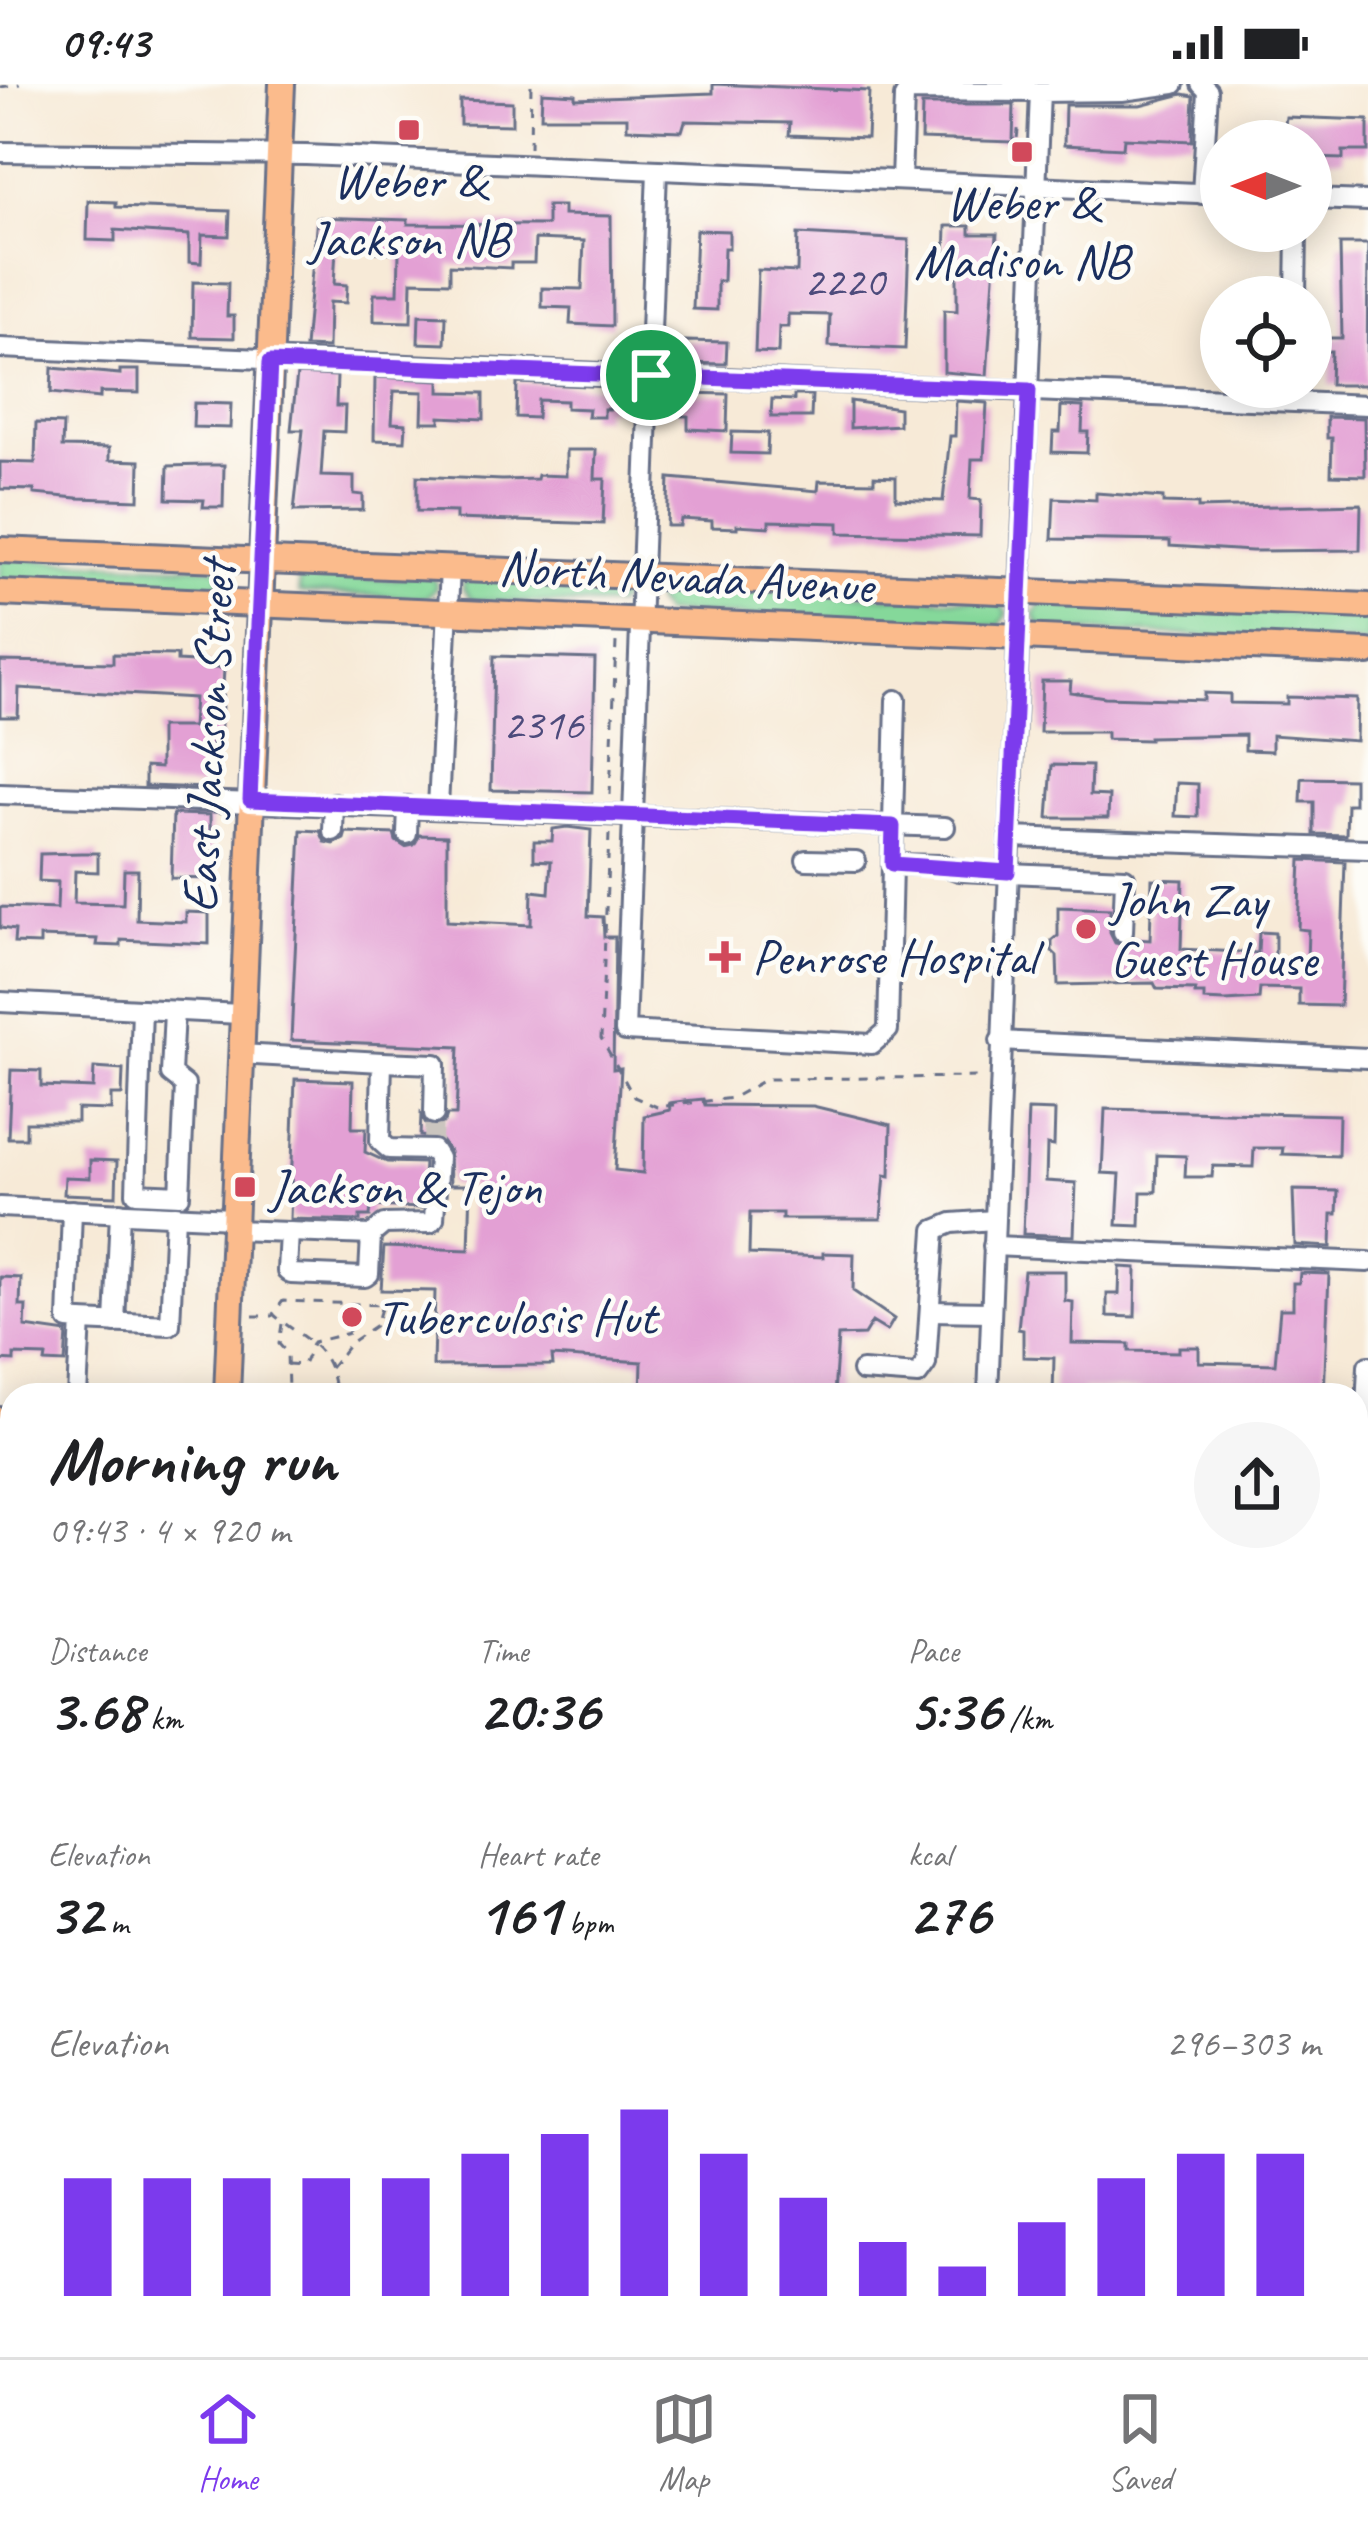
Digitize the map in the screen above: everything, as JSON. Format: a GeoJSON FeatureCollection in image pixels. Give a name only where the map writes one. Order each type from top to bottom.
{"type":"FeatureCollection","features":[{"type":"Feature","properties":{"kind":"main road","name":"East Jackson Street"},"geometry":{"type":"LineString","coordinates":[[227,1383],[282,84]]}},
{"type":"Feature","properties":{"kind":"main road","name":"North Nevada Avenue"},"geometry":{"type":"LineString","coordinates":[[0,550],[1368,606]]}},
{"type":"Feature","properties":{"kind":"main road","name":"North Nevada Avenue"},"geometry":{"type":"LineString","coordinates":[[0,593],[1368,652]]}},
{"type":"Feature","properties":{"kind":"street"},"geometry":{"type":"LineString","coordinates":[[901,180],[908,91],[1122,91],[1174,84]]}},
{"type":"Feature","properties":{"kind":"street"},"geometry":{"type":"LineString","coordinates":[[1201,84],[1208,91],[1209,120]]}},
{"type":"Feature","properties":{"kind":"street"},"geometry":{"type":"LineString","coordinates":[[988,1383],[1040,92]]}},
{"type":"Feature","properties":{"kind":"street"},"geometry":{"type":"LineString","coordinates":[[0,152],[278,154],[1200,193]]}},
{"type":"Feature","properties":{"kind":"street"},"geometry":{"type":"LineString","coordinates":[[657,170],[625,1031],[872,1043],[888,1030],[896,700]]}},
{"type":"Feature","properties":{"kind":"street"},"geometry":{"type":"LineString","coordinates":[[1332,200],[1368,201]]}},
{"type":"Feature","properties":{"kind":"street"},"geometry":{"type":"LineString","coordinates":[[0,348],[270,362],[1200,393]]}},
{"type":"Feature","properties":{"kind":"street"},"geometry":{"type":"LineString","coordinates":[[1332,400],[1368,405]]}},
{"type":"Feature","properties":{"kind":"street"},"geometry":{"type":"LineString","coordinates":[[439,807],[451,569]]}},
{"type":"Feature","properties":{"kind":"street"},"geometry":{"type":"LineString","coordinates":[[0,794],[944,827]]}},
{"type":"Feature","properties":{"kind":"street"},"geometry":{"type":"LineString","coordinates":[[333,831],[334,803]]}},
{"type":"Feature","properties":{"kind":"street"},"geometry":{"type":"LineString","coordinates":[[407,834],[408,806]]}},
{"type":"Feature","properties":{"kind":"street"},"geometry":{"type":"LineString","coordinates":[[1010,837],[1368,849]]}},
{"type":"Feature","properties":{"kind":"street"},"geometry":{"type":"LineString","coordinates":[[806,860],[856,862]]}},
{"type":"Feature","properties":{"kind":"street"},"geometry":{"type":"LineString","coordinates":[[892,864],[1125,878],[1123,932]]}},
{"type":"Feature","properties":{"kind":"street"},"geometry":{"type":"LineString","coordinates":[[0,1002],[241,1014]]}},
{"type":"Feature","properties":{"kind":"street"},"geometry":{"type":"LineString","coordinates":[[142,1009],[136,1193],[180,1195],[185,1085],[171,1074],[174,1011]]}},
{"type":"Feature","properties":{"kind":"street"},"geometry":{"type":"LineString","coordinates":[[1000,1041],[1368,1058]]}},
{"type":"Feature","properties":{"kind":"street"},"geometry":{"type":"LineString","coordinates":[[239,1054],[435,1064],[434,1114]]}},
{"type":"Feature","properties":{"kind":"street"},"geometry":{"type":"LineString","coordinates":[[289,1232],[287,1271],[291,1274],[364,1277],[369,1274],[371,1235],[384,1223],[430,1223],[434,1219],[438,1158],[433,1146],[389,1149],[380,1141],[382,1062]]}},
{"type":"Feature","properties":{"kind":"street"},"geometry":{"type":"LineString","coordinates":[[0,1207],[175,1215],[289,1232],[371,1235]]}},
{"type":"Feature","properties":{"kind":"street"},"geometry":{"type":"LineString","coordinates":[[72,1210],[68,1320],[116,1323],[170,1325],[175,1215]]}},
{"type":"Feature","properties":{"kind":"street"},"geometry":{"type":"LineString","coordinates":[[116,1323],[120,1213]]}},
{"type":"Feature","properties":{"kind":"street"},"geometry":{"type":"LineString","coordinates":[[862,1371],[918,1375],[926,1364],[934,1230],[952,1223],[994,1220]]}},
{"type":"Feature","properties":{"kind":"street"},"geometry":{"type":"LineString","coordinates":[[993,1246],[1368,1262]]}},
{"type":"Feature","properties":{"kind":"street"},"geometry":{"type":"LineString","coordinates":[[930,1311],[991,1312]]}},
{"type":"Feature","properties":{"kind":"street"},"geometry":{"type":"LineString","coordinates":[[78,1383],[81,1321]]}},
{"type":"Feature","properties":{"kind":"path"},"geometry":{"type":"LineString","coordinates":[[0,86],[20,84]]}},
{"type":"Feature","properties":{"kind":"path"},"geometry":{"type":"LineString","coordinates":[[529,164],[531,84]]}},
{"type":"Feature","properties":{"kind":"path"},"geometry":{"type":"LineString","coordinates":[[616,636],[602,1038],[634,1097],[657,1107],[732,1098],[766,1079],[983,1077]]}},
{"type":"Feature","properties":{"kind":"path"},"geometry":{"type":"LineString","coordinates":[[275,1316],[284,1300],[382,1305],[376,1325],[353,1340],[330,1368]]}},
{"type":"Feature","properties":{"kind":"path"},"geometry":{"type":"LineString","coordinates":[[353,1340],[344,1317],[354,1303]]}},
{"type":"Feature","properties":{"kind":"path"},"geometry":{"type":"LineString","coordinates":[[251,1316],[275,1316],[321,1348],[333,1383]]}},
{"type":"Feature","properties":{"kind":"path"},"geometry":{"type":"LineString","coordinates":[[283,1322],[279,1344],[287,1353],[288,1383]]}},
{"type":"Feature","properties":{"kind":"path"},"geometry":{"type":"LineString","coordinates":[[313,1342],[349,1333]]}},
{"type":"Feature","properties":{"kind":"path"},"geometry":{"type":"LineString","coordinates":[[287,1364],[303,1365],[313,1342]]}},
{"type":"Feature","properties":{"kind":"green space"},"geometry":{"type":"Polygon","coordinates":[[[0,558],[220,568],[220,586],[0,585],[0,558]]]}},
{"type":"Feature","properties":{"kind":"green space"},"geometry":{"type":"Polygon","coordinates":[[[422,571],[436,581],[436,589],[425,598],[299,593],[299,577],[393,579],[422,571]]]}},
{"type":"Feature","properties":{"kind":"green space"},"geometry":{"type":"Polygon","coordinates":[[[474,573],[624,584],[627,593],[616,606],[472,600],[463,589],[464,581],[474,573]]]}},
{"type":"Feature","properties":{"kind":"green space"},"geometry":{"type":"Polygon","coordinates":[[[662,586],[998,601],[1008,614],[999,626],[663,613],[655,601],[662,586]]]}},
{"type":"Feature","properties":{"kind":"green space"},"geometry":{"type":"Polygon","coordinates":[[[1042,603],[1368,615],[1368,643],[1042,629],[1033,615],[1042,603]]]}},
{"type":"Feature","properties":{"kind":"building"},"geometry":{"type":"Polygon","coordinates":[[[713,84],[869,91],[867,138],[789,135],[790,123],[685,121],[682,131],[627,129],[627,117],[541,117],[542,92],[575,94],[575,98],[713,93],[713,84]]]}},
{"type":"Feature","properties":{"kind":"building"},"geometry":{"type":"Polygon","coordinates":[[[1183,94],[1194,96],[1192,141],[1124,138],[1123,148],[1064,145],[1065,105],[1140,105],[1183,94]]]}},
{"type":"Feature","properties":{"kind":"building"},"geometry":{"type":"Polygon","coordinates":[[[460,100],[512,102],[512,125],[460,124],[460,100]]]}},
{"type":"Feature","properties":{"kind":"building"},"geometry":{"type":"Polygon","coordinates":[[[922,105],[1014,105],[1013,142],[921,139],[922,105]]]}},
{"type":"Feature","properties":{"kind":"building"},"geometry":{"type":"Polygon","coordinates":[[[1286,117],[1368,120],[1368,151],[1343,151],[1343,159],[1332,159],[1332,120],[1286,117]]]}},
{"type":"Feature","properties":{"kind":"building"},"geometry":{"type":"Polygon","coordinates":[[[88,201],[116,202],[116,207],[230,211],[229,236],[202,235],[201,263],[189,262],[189,235],[115,230],[115,241],[87,240],[88,201]]]}},
{"type":"Feature","properties":{"kind":"building"},"geometry":{"type":"Polygon","coordinates":[[[547,206],[563,206],[563,215],[611,216],[612,326],[570,324],[571,308],[542,307],[542,288],[582,289],[584,241],[535,239],[534,263],[511,263],[511,268],[450,265],[450,282],[412,281],[411,322],[374,321],[374,294],[398,294],[399,253],[376,252],[376,239],[341,237],[334,284],[347,285],[346,303],[329,302],[328,348],[305,347],[317,217],[408,220],[408,224],[547,225],[547,206]]]}},
{"type":"Feature","properties":{"kind":"building"},"geometry":{"type":"Polygon","coordinates":[[[946,226],[970,226],[970,234],[997,234],[987,376],[944,372],[944,310],[957,311],[957,258],[945,258],[946,226]]]}},
{"type":"Feature","properties":{"kind":"building"},"geometry":{"type":"Polygon","coordinates":[[[696,230],[729,231],[723,281],[717,281],[717,310],[693,309],[696,230]]]}},
{"type":"Feature","properties":{"kind":"building"},"geometry":{"type":"Polygon","coordinates":[[[798,234],[909,240],[905,349],[829,346],[830,315],[788,314],[788,327],[779,327],[778,353],[755,352],[758,270],[797,272],[798,234]]]}},
{"type":"Feature","properties":{"kind":"building"},"geometry":{"type":"Polygon","coordinates":[[[1340,244],[1368,244],[1367,385],[1332,385],[1332,338],[1342,338],[1340,244]]]}},
{"type":"Feature","properties":{"kind":"building"},"geometry":{"type":"Polygon","coordinates":[[[193,282],[228,283],[227,316],[234,316],[234,338],[192,337],[193,282]]]}},
{"type":"Feature","properties":{"kind":"building"},"geometry":{"type":"Polygon","coordinates":[[[419,315],[446,316],[445,344],[418,343],[419,315]]]}},
{"type":"Feature","properties":{"kind":"building"},"geometry":{"type":"Polygon","coordinates":[[[684,341],[727,342],[726,364],[683,363],[684,341]]]}},
{"type":"Feature","properties":{"kind":"building"},"geometry":{"type":"Polygon","coordinates":[[[52,368],[120,374],[120,370],[139,370],[139,393],[100,392],[100,398],[51,393],[52,368]]]}},
{"type":"Feature","properties":{"kind":"building"},"geometry":{"type":"Polygon","coordinates":[[[297,374],[337,376],[336,406],[345,406],[344,432],[324,431],[321,476],[354,477],[354,494],[363,495],[363,510],[294,511],[303,430],[291,430],[297,374]]]}},
{"type":"Feature","properties":{"kind":"building"},"geometry":{"type":"Polygon","coordinates":[[[375,377],[440,380],[440,392],[484,393],[484,419],[440,417],[440,422],[422,422],[423,392],[394,391],[392,423],[406,424],[405,441],[374,440],[375,377]]]}},
{"type":"Feature","properties":{"kind":"building"},"geometry":{"type":"Polygon","coordinates":[[[517,383],[612,387],[611,409],[604,409],[604,417],[588,417],[589,409],[566,408],[566,401],[538,400],[537,418],[516,417],[517,383]]]}},
{"type":"Feature","properties":{"kind":"building"},"geometry":{"type":"Polygon","coordinates":[[[683,393],[728,394],[727,431],[688,429],[688,416],[682,416],[683,393]]]}},
{"type":"Feature","properties":{"kind":"building"},"geometry":{"type":"Polygon","coordinates":[[[794,395],[812,395],[811,417],[771,417],[772,399],[794,400],[794,395]]]}},
{"type":"Feature","properties":{"kind":"building"},"geometry":{"type":"Polygon","coordinates":[[[850,401],[899,408],[899,425],[850,428],[850,401]]]}},
{"type":"Feature","properties":{"kind":"building"},"geometry":{"type":"Polygon","coordinates":[[[956,401],[987,403],[984,459],[972,459],[970,499],[981,500],[980,536],[839,533],[839,523],[769,521],[769,527],[737,528],[681,519],[680,526],[667,526],[669,478],[818,491],[819,481],[874,482],[874,476],[896,477],[896,499],[943,501],[956,401]]]}},
{"type":"Feature","properties":{"kind":"building"},"geometry":{"type":"Polygon","coordinates":[[[194,403],[231,404],[230,428],[193,427],[194,403]]]}},
{"type":"Feature","properties":{"kind":"building"},"geometry":{"type":"Polygon","coordinates":[[[1061,406],[1083,407],[1087,453],[1052,452],[1053,432],[1060,432],[1061,406]]]}},
{"type":"Feature","properties":{"kind":"building"},"geometry":{"type":"Polygon","coordinates":[[[1327,417],[1364,418],[1365,476],[1331,475],[1327,417]]]}},
{"type":"Feature","properties":{"kind":"building"},"geometry":{"type":"Polygon","coordinates":[[[36,423],[63,424],[62,447],[109,448],[109,460],[140,461],[139,500],[0,489],[0,462],[35,463],[36,423]]]}},
{"type":"Feature","properties":{"kind":"building"},"geometry":{"type":"Polygon","coordinates":[[[732,432],[768,433],[767,454],[731,453],[732,432]]]}},
{"type":"Feature","properties":{"kind":"building"},"geometry":{"type":"Polygon","coordinates":[[[566,450],[596,450],[595,479],[605,479],[603,524],[456,519],[456,512],[417,511],[417,476],[502,480],[566,476],[566,450]]]}},
{"type":"Feature","properties":{"kind":"building"},"geometry":{"type":"Polygon","coordinates":[[[224,465],[223,507],[203,507],[204,500],[167,499],[168,466],[224,465]]]}},
{"type":"Feature","properties":{"kind":"building"},"geometry":{"type":"Polygon","coordinates":[[[1096,493],[1163,498],[1163,503],[1198,504],[1198,508],[1361,504],[1360,550],[1252,551],[1170,546],[1170,541],[1052,539],[1054,498],[1096,500],[1096,493]]]}},
{"type":"Feature","properties":{"kind":"building"},"geometry":{"type":"Polygon","coordinates":[[[113,654],[177,655],[177,661],[224,668],[220,741],[212,740],[211,788],[145,786],[145,767],[160,768],[160,727],[192,727],[194,698],[19,688],[18,717],[0,717],[0,661],[113,663],[113,654]]]}},
{"type":"Feature","properties":{"kind":"building"},"geometry":{"type":"Polygon","coordinates":[[[494,656],[595,659],[592,792],[491,790],[494,656]]]}},
{"type":"Feature","properties":{"kind":"building"},"geometry":{"type":"Polygon","coordinates":[[[1042,681],[1071,681],[1070,692],[1105,697],[1204,700],[1204,693],[1230,694],[1230,703],[1287,704],[1287,697],[1357,699],[1356,741],[1272,735],[1272,751],[1245,750],[1245,735],[1149,740],[1107,739],[1107,732],[1040,732],[1042,681]]]}},
{"type":"Feature","properties":{"kind":"building"},"geometry":{"type":"Polygon","coordinates":[[[1052,765],[1091,766],[1090,795],[1109,796],[1108,818],[1048,818],[1052,765]]]}},
{"type":"Feature","properties":{"kind":"building"},"geometry":{"type":"Polygon","coordinates":[[[1302,778],[1354,779],[1346,835],[1314,834],[1314,802],[1301,802],[1302,778]]]}},
{"type":"Feature","properties":{"kind":"building"},"geometry":{"type":"Polygon","coordinates":[[[1177,783],[1198,784],[1198,817],[1175,816],[1177,783]]]}},
{"type":"Feature","properties":{"kind":"building"},"geometry":{"type":"Polygon","coordinates":[[[173,814],[210,815],[211,879],[171,878],[173,814]]]}},
{"type":"Feature","properties":{"kind":"building"},"geometry":{"type":"Polygon","coordinates":[[[553,829],[591,830],[588,916],[603,917],[604,937],[615,937],[613,1069],[621,1068],[615,1170],[643,1173],[644,1116],[670,1110],[669,1103],[703,1099],[705,1105],[813,1106],[891,1125],[890,1176],[885,1175],[881,1219],[782,1219],[782,1213],[750,1213],[749,1254],[854,1254],[853,1291],[894,1319],[887,1331],[872,1322],[864,1335],[838,1336],[835,1383],[641,1383],[642,1362],[552,1356],[553,1365],[433,1366],[435,1291],[381,1290],[384,1247],[469,1250],[471,1185],[450,1185],[449,1151],[439,1138],[420,1136],[421,1115],[426,1125],[435,1127],[447,1115],[456,1115],[459,1047],[291,1040],[301,830],[320,831],[325,842],[334,844],[346,832],[394,834],[405,847],[414,845],[420,835],[447,836],[447,921],[531,925],[532,891],[549,893],[551,861],[534,860],[534,841],[552,841],[553,829]]]}},
{"type":"Feature","properties":{"kind":"building"},"geometry":{"type":"Polygon","coordinates":[[[98,853],[98,872],[75,871],[74,903],[123,904],[124,870],[138,870],[137,920],[186,922],[186,912],[209,913],[209,944],[121,940],[121,946],[97,945],[98,939],[40,937],[40,944],[14,943],[15,930],[0,928],[0,907],[57,909],[58,882],[39,881],[40,854],[98,853]]]}},
{"type":"Feature","properties":{"kind":"building"},"geometry":{"type":"Polygon","coordinates":[[[1301,860],[1345,862],[1340,1006],[1299,1005],[1299,989],[1260,988],[1259,999],[1225,1001],[1204,1000],[1204,994],[1195,994],[1195,990],[1157,989],[1154,983],[1058,985],[1052,941],[1058,936],[1058,907],[1110,909],[1115,943],[1150,940],[1152,879],[1183,880],[1181,949],[1258,953],[1259,932],[1275,933],[1275,962],[1307,962],[1308,930],[1298,929],[1301,860]]]}},
{"type":"Feature","properties":{"kind":"building"},"geometry":{"type":"Polygon","coordinates":[[[94,1068],[123,1070],[122,1095],[111,1095],[111,1110],[77,1109],[77,1122],[26,1122],[26,1138],[8,1138],[11,1070],[41,1071],[41,1086],[93,1088],[94,1068]]]}},
{"type":"Feature","properties":{"kind":"building"},"geometry":{"type":"Polygon","coordinates":[[[295,1079],[353,1081],[352,1128],[366,1128],[365,1152],[387,1162],[424,1163],[421,1208],[371,1206],[370,1216],[360,1216],[360,1221],[290,1219],[295,1079]]]}},
{"type":"Feature","properties":{"kind":"building"},"geometry":{"type":"Polygon","coordinates":[[[1105,1109],[1339,1115],[1338,1156],[1254,1148],[1253,1167],[1213,1166],[1212,1177],[1185,1177],[1186,1156],[1157,1155],[1156,1192],[1141,1192],[1140,1226],[1117,1225],[1120,1174],[1102,1173],[1105,1109]]]}},
{"type":"Feature","properties":{"kind":"building"},"geometry":{"type":"Polygon","coordinates":[[[1028,1110],[1055,1111],[1046,1181],[1076,1183],[1074,1236],[1023,1234],[1028,1110]]]}},
{"type":"Feature","properties":{"kind":"building"},"geometry":{"type":"Polygon","coordinates":[[[90,1160],[117,1161],[116,1196],[64,1194],[65,1177],[90,1178],[90,1160]]]}},
{"type":"Feature","properties":{"kind":"building"},"geometry":{"type":"Polygon","coordinates":[[[1293,1190],[1338,1191],[1331,1247],[1295,1245],[1293,1190]]]}},
{"type":"Feature","properties":{"kind":"building"},"geometry":{"type":"Polygon","coordinates":[[[1120,1267],[1136,1268],[1135,1317],[1107,1316],[1107,1294],[1119,1294],[1120,1267]]]}},
{"type":"Feature","properties":{"kind":"building"},"geometry":{"type":"Polygon","coordinates":[[[1024,1271],[1065,1271],[1065,1301],[1073,1302],[1072,1343],[1129,1344],[1129,1351],[1179,1352],[1179,1347],[1199,1347],[1199,1362],[1275,1364],[1280,1309],[1293,1309],[1293,1283],[1299,1283],[1300,1273],[1329,1274],[1324,1383],[1053,1383],[1054,1358],[1023,1357],[1023,1330],[1018,1329],[1024,1271]]]}},
{"type":"Feature","properties":{"kind":"building"},"geometry":{"type":"Polygon","coordinates":[[[0,1277],[21,1278],[25,1327],[67,1333],[65,1363],[45,1362],[46,1356],[14,1355],[14,1361],[0,1360],[0,1277]]]}},
{"type":"Feature","properties":{"kind":"tunnel"},"geometry":{"type":"LineString","coordinates":[[433,1143],[434,1114]]}},
{"type":"Feature","properties":{"kind":"place","name":"Weber & Jackson NB"},"geometry":{"type":"Point","coordinates":[409,130]}},
{"type":"Feature","properties":{"kind":"place","name":"Weber & Madison NB"},"geometry":{"type":"Point","coordinates":[1022,152]}},
{"type":"Feature","properties":{"kind":"place","name":"John Zay Guest House"},"geometry":{"type":"Point","coordinates":[1086,929]}},
{"type":"Feature","properties":{"kind":"place","name":"Penrose Hospital"},"geometry":{"type":"Point","coordinates":[725,957]}},
{"type":"Feature","properties":{"kind":"place","name":"Jackson & Tejon"},"geometry":{"type":"Point","coordinates":[245,1187]}},
{"type":"Feature","properties":{"kind":"place","name":"Tuberculosis Hut"},"geometry":{"type":"Point","coordinates":[352,1317]}},
{"type":"Feature","properties":{"kind":"route"},"geometry":{"type":"LineString","coordinates":[[270,362],[651,375],[1029,390],[1008,872],[892,864],[893,826],[250,800],[270,362]]}}]}
